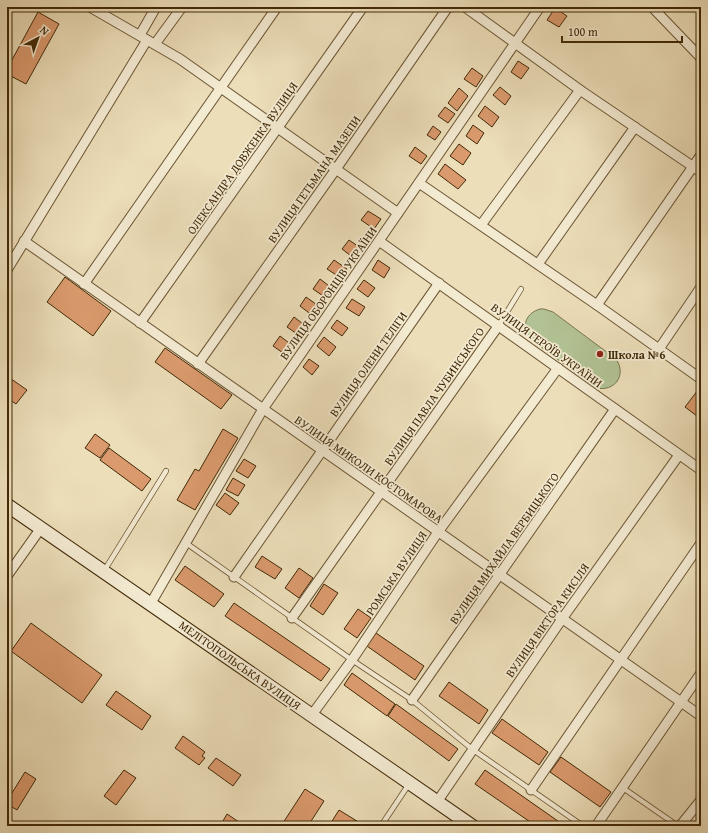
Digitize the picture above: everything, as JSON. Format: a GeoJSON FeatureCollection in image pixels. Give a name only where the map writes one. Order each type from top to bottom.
{"type":"FeatureCollection","features":[{"type":"Feature","properties":{"kind":"main road","name":"МЕЛІТОПОЛЬСЬКА ВУЛИЦЯ"},"geometry":{"type":"LineString","coordinates":[[7,504],[311,716],[472,826]]}},
{"type":"Feature","properties":{"kind":"street"},"geometry":{"type":"LineString","coordinates":[[90,7],[180,58],[398,213]]}},
{"type":"Feature","properties":{"kind":"street"},"geometry":{"type":"LineString","coordinates":[[147,40],[156,7]]}},
{"type":"Feature","properties":{"kind":"street"},"geometry":{"type":"LineString","coordinates":[[7,270],[147,40],[182,7]]}},
{"type":"Feature","properties":{"kind":"street"},"geometry":{"type":"LineString","coordinates":[[84,284],[277,7]]}},
{"type":"Feature","properties":{"kind":"street","name":"ОЛЕКСАНДРА ДОВЖЕНКА ВУЛИЦЯ"},"geometry":{"type":"LineString","coordinates":[[140,323],[363,7]]}},
{"type":"Feature","properties":{"kind":"street","name":"ВУЛИЦЯ ГЕТЬМАНА МАЗЕПИ"},"geometry":{"type":"LineString","coordinates":[[198,364],[448,7]]}},
{"type":"Feature","properties":{"kind":"street"},"geometry":{"type":"LineString","coordinates":[[465,7],[580,90],[701,172]]}},
{"type":"Feature","properties":{"kind":"street","name":"ВУЛИЦЯ ОБОРОНЦІВ УКРАЇНИ"},"geometry":{"type":"LineString","coordinates":[[151,603],[263,409],[540,7]]}},
{"type":"Feature","properties":{"kind":"street"},"geometry":{"type":"LineString","coordinates":[[652,7],[701,58]]}},
{"type":"Feature","properties":{"kind":"street"},"geometry":{"type":"LineString","coordinates":[[481,225],[580,90]]}},
{"type":"Feature","properties":{"kind":"street"},"geometry":{"type":"LineString","coordinates":[[538,264],[635,127]]}},
{"type":"Feature","properties":{"kind":"street"},"geometry":{"type":"LineString","coordinates":[[597,305],[701,155]]}},
{"type":"Feature","properties":{"kind":"street"},"geometry":{"type":"LineString","coordinates":[[419,183],[597,305],[701,379]]}},
{"type":"Feature","properties":{"kind":"street","name":"ВУЛИЦЯ МИКОЛИ КОСТОМАРОВА"},"geometry":{"type":"LineString","coordinates":[[24,241],[701,716]]}},
{"type":"Feature","properties":{"kind":"street","name":"ВУЛИЦЯ ГЕРОЇВ УКРАЇНИ"},"geometry":{"type":"LineString","coordinates":[[379,241],[701,470]]}},
{"type":"Feature","properties":{"kind":"street","name":"ВУЛИЦЯ ОЛЕНИ ТЕЛІГИ"},"geometry":{"type":"LineString","coordinates":[[234,577],[439,283]]}},
{"type":"Feature","properties":{"kind":"street"},"geometry":{"type":"LineString","coordinates":[[659,349],[701,287]]}},
{"type":"Feature","properties":{"kind":"street","name":"ВУЛИЦЯ ПАВЛА ЧУБИНСЬКОГО"},"geometry":{"type":"LineString","coordinates":[[292,618],[499,325]]}},
{"type":"Feature","properties":{"kind":"street","name":"РОМСЬКА ВУЛИЦЯ"},"geometry":{"type":"LineString","coordinates":[[311,716],[352,660],[438,532],[558,368]]}},
{"type":"Feature","properties":{"kind":"street","name":"ВУЛИЦЯ МИХАЙЛА ВЕРБИЦЬКОГО"},"geometry":{"type":"LineString","coordinates":[[412,700],[615,409]]}},
{"type":"Feature","properties":{"kind":"street","name":"ВУЛИЦЯ ВІКТОРА КИСІЛЯ"},"geometry":{"type":"LineString","coordinates":[[436,802],[562,619],[680,454]]}},
{"type":"Feature","properties":{"kind":"street"},"geometry":{"type":"LineString","coordinates":[[7,576],[41,528]]}},
{"type":"Feature","properties":{"kind":"street"},"geometry":{"type":"LineString","coordinates":[[531,790],[701,543]]}},
{"type":"Feature","properties":{"kind":"street"},"geometry":{"type":"LineString","coordinates":[[596,826],[701,673]]}},
{"type":"Feature","properties":{"kind":"street"},"geometry":{"type":"LineString","coordinates":[[679,826],[701,800]]}},
{"type":"Feature","properties":{"kind":"lane"},"geometry":{"type":"LineString","coordinates":[[499,325],[521,289]]}},
{"type":"Feature","properties":{"kind":"lane"},"geometry":{"type":"LineString","coordinates":[[104,571],[166,471]]}},
{"type":"Feature","properties":{"kind":"lane"},"geometry":{"type":"LineString","coordinates":[[186,543],[352,660],[412,700],[472,749],[583,826]]}},
{"type":"Feature","properties":{"kind":"lane"},"geometry":{"type":"LineString","coordinates":[[381,826],[409,783]]}},
{"type":"Feature","properties":{"kind":"lane"},"geometry":{"type":"LineString","coordinates":[[622,788],[679,826]]}},
{"type":"Feature","properties":{"kind":"green space"},"geometry":{"type":"Polygon","coordinates":[[[540,309],[553,312],[616,359],[619,365],[620,376],[614,385],[603,389],[596,388],[529,338],[525,329],[526,320],[531,314],[540,309]]]}},
{"type":"Feature","properties":{"kind":"building"},"geometry":{"type":"Polygon","coordinates":[[[555,8],[567,16],[559,27],[547,20],[555,8]]]}},
{"type":"Feature","properties":{"kind":"building"},"geometry":{"type":"Polygon","coordinates":[[[38,12],[59,24],[26,84],[7,74],[7,69],[38,12]]]}},
{"type":"Feature","properties":{"kind":"building"},"geometry":{"type":"Polygon","coordinates":[[[518,61],[529,68],[521,79],[511,72],[518,61]]]}},
{"type":"Feature","properties":{"kind":"building"},"geometry":{"type":"Polygon","coordinates":[[[472,68],[483,76],[476,87],[464,79],[472,68]]]}},
{"type":"Feature","properties":{"kind":"building"},"geometry":{"type":"Polygon","coordinates":[[[500,87],[511,96],[505,105],[493,95],[500,87]]]}},
{"type":"Feature","properties":{"kind":"building"},"geometry":{"type":"Polygon","coordinates":[[[459,88],[468,96],[457,111],[448,103],[459,88]]]}},
{"type":"Feature","properties":{"kind":"building"},"geometry":{"type":"Polygon","coordinates":[[[485,106],[499,117],[492,127],[478,116],[485,106]]]}},
{"type":"Feature","properties":{"kind":"building"},"geometry":{"type":"Polygon","coordinates":[[[445,107],[455,114],[448,123],[438,116],[445,107]]]}},
{"type":"Feature","properties":{"kind":"building"},"geometry":{"type":"Polygon","coordinates":[[[473,125],[484,133],[477,144],[466,136],[473,125]]]}},
{"type":"Feature","properties":{"kind":"building"},"geometry":{"type":"Polygon","coordinates":[[[433,126],[441,132],[435,140],[427,135],[433,126]]]}},
{"type":"Feature","properties":{"kind":"building"},"geometry":{"type":"Polygon","coordinates":[[[459,144],[471,153],[463,165],[450,156],[459,144]]]}},
{"type":"Feature","properties":{"kind":"building"},"geometry":{"type":"Polygon","coordinates":[[[415,147],[427,156],[421,164],[409,156],[415,147]]]}},
{"type":"Feature","properties":{"kind":"building"},"geometry":{"type":"Polygon","coordinates":[[[445,164],[466,180],[458,189],[438,174],[445,164]]]}},
{"type":"Feature","properties":{"kind":"building"},"geometry":{"type":"Polygon","coordinates":[[[368,211],[381,219],[374,229],[361,220],[368,211]]]}},
{"type":"Feature","properties":{"kind":"building"},"geometry":{"type":"Polygon","coordinates":[[[349,240],[362,249],[355,259],[342,249],[349,240]]]}},
{"type":"Feature","properties":{"kind":"building"},"geometry":{"type":"Polygon","coordinates":[[[334,260],[347,269],[341,278],[327,269],[334,260]]]}},
{"type":"Feature","properties":{"kind":"building"},"geometry":{"type":"Polygon","coordinates":[[[378,260],[390,268],[384,278],[372,270],[378,260]]]}},
{"type":"Feature","properties":{"kind":"building"},"geometry":{"type":"Polygon","coordinates":[[[65,277],[111,311],[93,336],[47,302],[65,277]]]}},
{"type":"Feature","properties":{"kind":"building"},"geometry":{"type":"Polygon","coordinates":[[[320,279],[333,289],[326,298],[313,289],[320,279]]]}},
{"type":"Feature","properties":{"kind":"building"},"geometry":{"type":"Polygon","coordinates":[[[364,280],[375,288],[368,297],[357,289],[364,280]]]}},
{"type":"Feature","properties":{"kind":"building"},"geometry":{"type":"Polygon","coordinates":[[[306,297],[320,307],[313,316],[300,306],[306,297]]]}},
{"type":"Feature","properties":{"kind":"building"},"geometry":{"type":"Polygon","coordinates":[[[352,299],[365,307],[359,316],[346,308],[352,299]]]}},
{"type":"Feature","properties":{"kind":"building"},"geometry":{"type":"Polygon","coordinates":[[[294,317],[307,327],[300,336],[287,327],[294,317]]]}},
{"type":"Feature","properties":{"kind":"building"},"geometry":{"type":"Polygon","coordinates":[[[337,320],[348,328],[342,336],[331,328],[337,320]]]}},
{"type":"Feature","properties":{"kind":"building"},"geometry":{"type":"Polygon","coordinates":[[[280,336],[293,346],[286,355],[273,346],[280,336]]]}},
{"type":"Feature","properties":{"kind":"building"},"geometry":{"type":"Polygon","coordinates":[[[324,337],[336,347],[329,356],[317,346],[324,337]]]}},
{"type":"Feature","properties":{"kind":"building"},"geometry":{"type":"Polygon","coordinates":[[[165,348],[232,395],[221,409],[155,362],[165,348]]]}},
{"type":"Feature","properties":{"kind":"building"},"geometry":{"type":"Polygon","coordinates":[[[309,359],[319,366],[312,375],[303,367],[309,359]]]}},
{"type":"Feature","properties":{"kind":"building"},"geometry":{"type":"Polygon","coordinates":[[[7,376],[27,390],[16,404],[7,398],[7,376]]]}},
{"type":"Feature","properties":{"kind":"building"},"geometry":{"type":"Polygon","coordinates":[[[701,386],[701,419],[685,407],[701,386]]]}},
{"type":"Feature","properties":{"kind":"building"},"geometry":{"type":"Polygon","coordinates":[[[223,429],[238,438],[195,510],[177,500],[195,469],[199,471],[223,429]]]}},
{"type":"Feature","properties":{"kind":"building"},"geometry":{"type":"Polygon","coordinates":[[[95,434],[110,445],[100,458],[85,448],[95,434]]]}},
{"type":"Feature","properties":{"kind":"building"},"geometry":{"type":"Polygon","coordinates":[[[109,448],[151,479],[142,491],[100,460],[109,448]]]}},
{"type":"Feature","properties":{"kind":"building"},"geometry":{"type":"Polygon","coordinates":[[[244,459],[256,466],[248,478],[236,471],[244,459]]]}},
{"type":"Feature","properties":{"kind":"building"},"geometry":{"type":"Polygon","coordinates":[[[233,478],[245,485],[238,496],[226,490],[233,478]]]}},
{"type":"Feature","properties":{"kind":"building"},"geometry":{"type":"Polygon","coordinates":[[[225,493],[239,503],[230,515],[216,505],[225,493]]]}},
{"type":"Feature","properties":{"kind":"building"},"geometry":{"type":"Polygon","coordinates":[[[262,556],[282,569],[275,579],[255,567],[262,556]]]}},
{"type":"Feature","properties":{"kind":"building"},"geometry":{"type":"Polygon","coordinates":[[[185,566],[224,594],[214,607],[175,580],[185,566]]]}},
{"type":"Feature","properties":{"kind":"building"},"geometry":{"type":"Polygon","coordinates":[[[299,568],[313,578],[299,598],[285,588],[299,568]]]}},
{"type":"Feature","properties":{"kind":"building"},"geometry":{"type":"Polygon","coordinates":[[[324,584],[338,593],[323,615],[310,606],[324,584]]]}},
{"type":"Feature","properties":{"kind":"building"},"geometry":{"type":"Polygon","coordinates":[[[234,603],[330,669],[321,681],[225,616],[234,603]]]}},
{"type":"Feature","properties":{"kind":"building"},"geometry":{"type":"Polygon","coordinates":[[[358,609],[371,618],[357,638],[344,629],[358,609]]]}},
{"type":"Feature","properties":{"kind":"building"},"geometry":{"type":"Polygon","coordinates":[[[31,623],[102,675],[82,703],[11,651],[31,623]]]}},
{"type":"Feature","properties":{"kind":"building"},"geometry":{"type":"Polygon","coordinates":[[[376,633],[424,666],[415,680],[367,646],[376,633]]]}},
{"type":"Feature","properties":{"kind":"building"},"geometry":{"type":"Polygon","coordinates":[[[352,673],[395,704],[387,716],[344,685],[352,673]]]}},
{"type":"Feature","properties":{"kind":"building"},"geometry":{"type":"Polygon","coordinates":[[[449,682],[488,710],[479,724],[439,696],[449,682]]]}},
{"type":"Feature","properties":{"kind":"building"},"geometry":{"type":"Polygon","coordinates":[[[116,691],[151,716],[142,730],[106,705],[116,691]]]}},
{"type":"Feature","properties":{"kind":"building"},"geometry":{"type":"Polygon","coordinates":[[[396,704],[458,749],[449,761],[388,716],[396,704]]]}},
{"type":"Feature","properties":{"kind":"building"},"geometry":{"type":"Polygon","coordinates":[[[502,719],[548,752],[539,765],[492,733],[502,719]]]}},
{"type":"Feature","properties":{"kind":"building"},"geometry":{"type":"Polygon","coordinates":[[[183,736],[205,752],[202,756],[205,758],[199,765],[175,748],[183,736]]]}},
{"type":"Feature","properties":{"kind":"building"},"geometry":{"type":"Polygon","coordinates":[[[561,757],[611,792],[600,807],[550,772],[561,757]]]}},
{"type":"Feature","properties":{"kind":"building"},"geometry":{"type":"Polygon","coordinates":[[[216,758],[241,775],[233,786],[208,768],[216,758]]]}},
{"type":"Feature","properties":{"kind":"building"},"geometry":{"type":"Polygon","coordinates":[[[124,770],[136,778],[116,805],[104,796],[124,770]]]}},
{"type":"Feature","properties":{"kind":"building"},"geometry":{"type":"Polygon","coordinates":[[[485,770],[565,826],[536,826],[475,784],[485,770]]]}},
{"type":"Feature","properties":{"kind":"building"},"geometry":{"type":"Polygon","coordinates":[[[25,772],[36,779],[17,810],[7,804],[7,801],[25,772]]]}},
{"type":"Feature","properties":{"kind":"building"},"geometry":{"type":"Polygon","coordinates":[[[305,789],[324,801],[308,826],[281,826],[305,789]]]}},
{"type":"Feature","properties":{"kind":"building"},"geometry":{"type":"Polygon","coordinates":[[[339,810],[365,826],[329,826],[339,810]]]}},
{"type":"Feature","properties":{"kind":"building"},"geometry":{"type":"Polygon","coordinates":[[[227,814],[242,824],[240,826],[220,826],[227,814]]]}},
{"type":"Feature","properties":{"kind":"place","name":"Школа №6"},"geometry":{"type":"Point","coordinates":[600,354]}}]}
